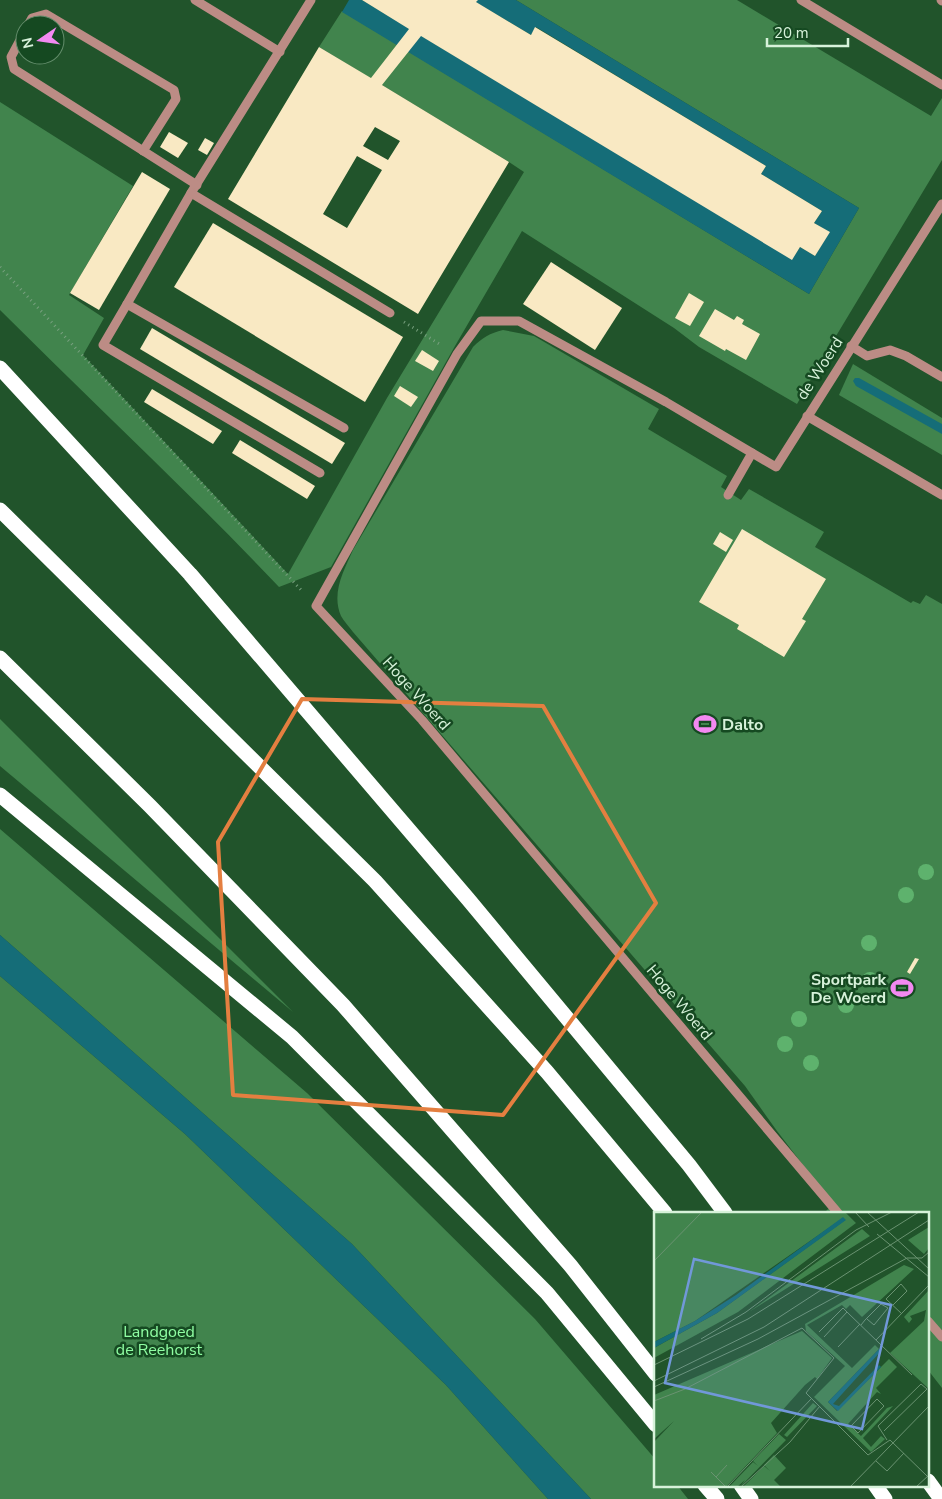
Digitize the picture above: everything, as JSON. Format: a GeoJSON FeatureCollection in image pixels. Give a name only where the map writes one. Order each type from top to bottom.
{"type":"FeatureCollection","features":[{"type":"Feature","properties":{"kind":"highway"},"geometry":{"type":"LineString","coordinates":[[0,368],[203,589],[468,899],[689,1165],[724,1212]]}},
{"type":"Feature","properties":{"kind":"highway"},"geometry":{"type":"LineString","coordinates":[[0,510],[375,881],[547,1072],[664,1212]]}},
{"type":"Feature","properties":{"kind":"highway"},"geometry":{"type":"LineString","coordinates":[[0,658],[150,806],[343,1005],[570,1265],[654,1371]]}},
{"type":"Feature","properties":{"kind":"highway"},"geometry":{"type":"LineString","coordinates":[[0,795],[292,1037],[547,1293],[654,1423]]}},
{"type":"Feature","properties":{"kind":"highway"},"geometry":{"type":"LineString","coordinates":[[930,1484],[941,1499]]}},
{"type":"Feature","properties":{"kind":"highway"},"geometry":{"type":"LineString","coordinates":[[707,1486],[717,1499]]}},
{"type":"Feature","properties":{"kind":"highway"},"geometry":{"type":"LineString","coordinates":[[742,1486],[751,1499]]}},
{"type":"Feature","properties":{"kind":"highway"},"geometry":{"type":"LineString","coordinates":[[876,1486],[885,1499]]}},
{"type":"Feature","properties":{"kind":"street"},"geometry":{"type":"LineString","coordinates":[[195,0],[280,52]]}},
{"type":"Feature","properties":{"kind":"street"},"geometry":{"type":"LineString","coordinates":[[311,0],[191,193],[103,345],[320,473]]}},
{"type":"Feature","properties":{"kind":"street"},"geometry":{"type":"LineString","coordinates":[[801,0],[942,85]]}},
{"type":"Feature","properties":{"kind":"street"},"geometry":{"type":"LineString","coordinates":[[65,25],[174,90],[176,99],[143,151]]}},
{"type":"Feature","properties":{"kind":"street"},"geometry":{"type":"LineString","coordinates":[[15,50],[11,57],[14,69],[197,184]]}},
{"type":"Feature","properties":{"kind":"street"},"geometry":{"type":"LineString","coordinates":[[191,193],[390,313]]}},
{"type":"Feature","properties":{"kind":"street","name":"de Woerd"},"geometry":{"type":"LineString","coordinates":[[942,204],[807,416],[942,496]]}},
{"type":"Feature","properties":{"kind":"street"},"geometry":{"type":"LineString","coordinates":[[127,304],[344,428]]}},
{"type":"Feature","properties":{"kind":"street"},"geometry":{"type":"LineString","coordinates":[[316,606],[457,354],[481,321],[519,321],[666,402],[776,466],[807,416]]}},
{"type":"Feature","properties":{"kind":"street"},"geometry":{"type":"LineString","coordinates":[[851,346],[866,356],[890,350],[906,356],[942,377]]}},
{"type":"Feature","properties":{"kind":"street"},"geometry":{"type":"LineString","coordinates":[[728,495],[752,453]]}},
{"type":"Feature","properties":{"kind":"street","name":"Hoge Woerd"},"geometry":{"type":"LineString","coordinates":[[316,606],[422,720],[837,1212]]}},
{"type":"Feature","properties":{"kind":"street"},"geometry":{"type":"LineString","coordinates":[[930,1323],[942,1337]]}},
{"type":"Feature","properties":{"kind":"path"},"geometry":{"type":"LineString","coordinates":[[0,267],[316,606]]}},
{"type":"Feature","properties":{"kind":"path"},"geometry":{"type":"LineString","coordinates":[[421,333],[457,354]]}},
{"type":"Feature","properties":{"kind":"highlighted area"},"geometry":{"type":"Polygon","coordinates":[[[302,699],[543,706],[656,903],[503,1115],[233,1095],[218,842],[302,699]]]}},
{"type":"Feature","properties":{"kind":"green space"},"geometry":{"type":"Polygon","coordinates":[[[516,0],[737,0],[931,116],[942,98],[942,160],[797,404],[699,347],[674,328],[522,231],[331,567],[279,587],[176,482],[0,310],[0,102],[133,186],[69,295],[104,318],[83,355],[288,574],[387,398],[524,172],[319,47],[342,11],[809,294],[859,208],[516,0]]]}},
{"type":"Feature","properties":{"kind":"green space","name":"Dalto"},"geometry":{"type":"Polygon","coordinates":[[[503,330],[534,336],[659,409],[648,429],[727,476],[721,487],[741,500],[749,489],[824,532],[815,547],[911,603],[913,601],[920,604],[926,595],[942,604],[942,1388],[930,1373],[930,1212],[825,1212],[833,1204],[745,1086],[341,616],[337,599],[338,590],[353,550],[473,347],[494,333],[503,330]]]}},
{"type":"Feature","properties":{"kind":"green space"},"geometry":{"type":"Polygon","coordinates":[[[853,364],[942,418],[942,455],[839,395],[853,364]]]}},
{"type":"Feature","properties":{"kind":"green space"},"geometry":{"type":"Polygon","coordinates":[[[0,719],[293,1012],[0,766],[0,719]]]}},
{"type":"Feature","properties":{"kind":"green space"},"geometry":{"type":"Polygon","coordinates":[[[0,829],[307,1093],[535,1319],[654,1458],[654,1486],[678,1486],[688,1499],[591,1499],[352,1244],[0,935],[0,829]]]}},
{"type":"Feature","properties":{"kind":"green space","name":"Landgoed de Reehorst"},"geometry":{"type":"Polygon","coordinates":[[[0,976],[185,1134],[446,1385],[548,1499],[0,1499],[0,976]]]}},
{"type":"Feature","properties":{"kind":"water"},"geometry":{"type":"Polygon","coordinates":[[[349,0],[362,0],[792,259],[800,247],[815,256],[829,232],[814,223],[822,211],[761,174],[766,166],[536,27],[531,35],[472,0],[516,0],[859,208],[809,294],[342,12],[349,0]]]}},
{"type":"Feature","properties":{"kind":"water"},"geometry":{"type":"Polygon","coordinates":[[[855,378],[859,378],[942,424],[942,434],[856,386],[853,381],[855,378]]]}},
{"type":"Feature","properties":{"kind":"water"},"geometry":{"type":"Polygon","coordinates":[[[0,935],[352,1244],[591,1499],[548,1499],[446,1385],[185,1134],[0,976],[0,935]]]}},
{"type":"Feature","properties":{"kind":"building"},"geometry":{"type":"Polygon","coordinates":[[[362,0],[478,0],[476,2],[531,35],[535,27],[766,166],[761,174],[822,211],[814,223],[830,232],[815,256],[800,247],[792,260],[421,36],[382,85],[509,162],[418,314],[228,199],[319,47],[371,78],[409,29],[362,0]],[[375,127],[363,146],[388,160],[400,141],[375,127]],[[357,156],[323,214],[347,228],[382,170],[357,156]]]}},
{"type":"Feature","properties":{"kind":"building"},"geometry":{"type":"Polygon","coordinates":[[[169,132],[188,143],[178,158],[160,147],[169,132]]]}},
{"type":"Feature","properties":{"kind":"building"},"geometry":{"type":"Polygon","coordinates":[[[205,138],[214,143],[207,155],[198,150],[205,138]]]}},
{"type":"Feature","properties":{"kind":"building"},"geometry":{"type":"Polygon","coordinates":[[[142,172],[170,189],[99,310],[70,293],[142,172]]]}},
{"type":"Feature","properties":{"kind":"building"},"geometry":{"type":"Polygon","coordinates":[[[213,223],[403,337],[365,402],[174,287],[213,223]]]}},
{"type":"Feature","properties":{"kind":"building"},"geometry":{"type":"Polygon","coordinates":[[[551,262],[622,308],[595,350],[523,304],[551,262]]]}},
{"type":"Feature","properties":{"kind":"building"},"geometry":{"type":"Polygon","coordinates":[[[689,293],[704,302],[690,326],[675,318],[689,293]]]}},
{"type":"Feature","properties":{"kind":"building"},"geometry":{"type":"Polygon","coordinates":[[[715,309],[734,320],[737,316],[744,320],[742,324],[760,334],[746,360],[726,349],[725,351],[699,336],[715,309]]]}},
{"type":"Feature","properties":{"kind":"building"},"geometry":{"type":"Polygon","coordinates":[[[152,328],[345,443],[332,464],[140,349],[152,328]]]}},
{"type":"Feature","properties":{"kind":"building"},"geometry":{"type":"Polygon","coordinates":[[[422,350],[439,361],[433,371],[415,361],[422,350]]]}},
{"type":"Feature","properties":{"kind":"building"},"geometry":{"type":"Polygon","coordinates":[[[400,386],[418,397],[411,407],[394,396],[400,386]]]}},
{"type":"Feature","properties":{"kind":"building"},"geometry":{"type":"Polygon","coordinates":[[[152,389],[222,431],[213,444],[144,402],[152,389]]]}},
{"type":"Feature","properties":{"kind":"building"},"geometry":{"type":"Polygon","coordinates":[[[240,440],[315,486],[307,499],[232,453],[240,440]]]}},
{"type":"Feature","properties":{"kind":"building"},"geometry":{"type":"Polygon","coordinates":[[[742,529],[826,579],[802,619],[806,621],[784,657],[737,629],[739,625],[699,602],[742,529]]]}},
{"type":"Feature","properties":{"kind":"building"},"geometry":{"type":"Polygon","coordinates":[[[720,532],[733,540],[726,552],[713,544],[720,532]]]}},
{"type":"Feature","properties":{"kind":"building"},"geometry":{"type":"Polygon","coordinates":[[[915,958],[919,959],[910,974],[907,972],[915,958]]]}},
{"type":"Feature","properties":{"kind":"place","name":"Dalto"},"geometry":{"type":"Point","coordinates":[705,724]}},
{"type":"Feature","properties":{"kind":"place","name":"Sportpark De Woerd"},"geometry":{"type":"Point","coordinates":[902,988]}}]}
